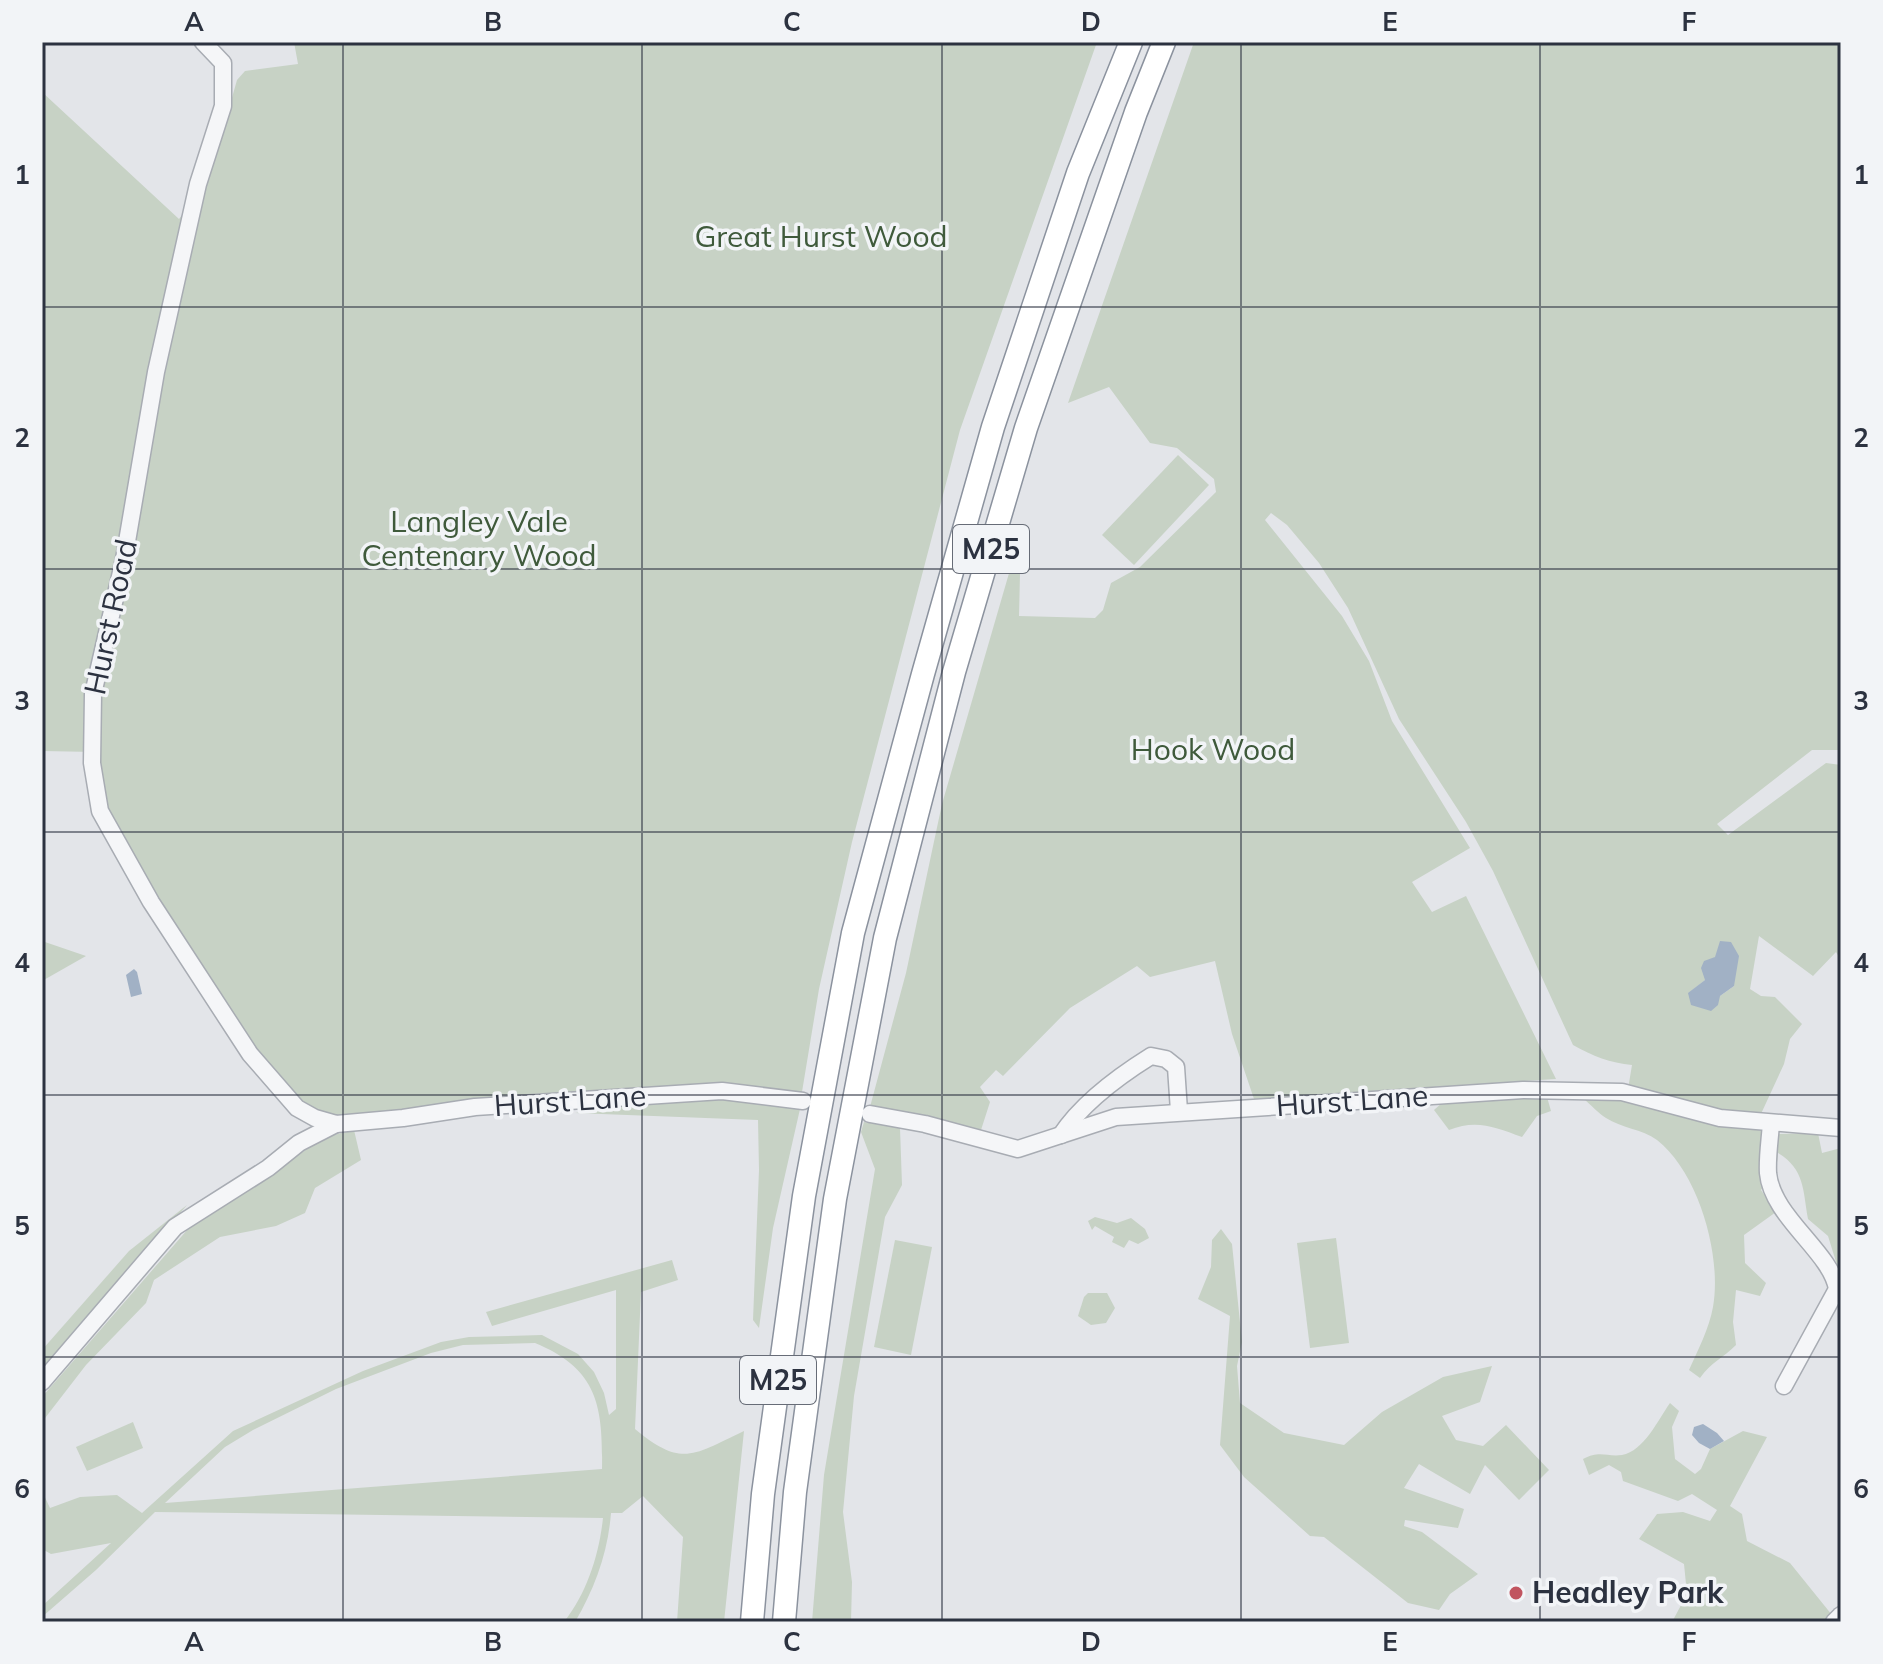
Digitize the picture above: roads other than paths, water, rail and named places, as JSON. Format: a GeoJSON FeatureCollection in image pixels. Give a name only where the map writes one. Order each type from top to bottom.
{"type":"FeatureCollection","features":[{"type":"Feature","properties":{"kind":"highway","name":"M25"},"geometry":{"type":"LineString","coordinates":[[752,1622],[763,1494],[804,1196],[853,933],[993,427],[1078,173],[1131,42]]}},
{"type":"Feature","properties":{"kind":"highway","name":"M25"},"geometry":{"type":"LineString","coordinates":[[784,1622],[795,1492],[835,1199],[885,938],[954,672],[1026,428],[1136,112],[1164,42]]}},
{"type":"Feature","properties":{"kind":"street","name":"Hurst Road"},"geometry":{"type":"LineString","coordinates":[[203,42],[223,63],[223,106],[212,149],[198,184],[156,372],[124,559],[93,694],[92,763],[100,811],[151,902],[250,1054],[297,1108],[315,1118],[336,1124]]}},
{"type":"Feature","properties":{"kind":"street"},"geometry":{"type":"LineString","coordinates":[[1061,1135],[1072,1118],[1151,1056],[1166,1059],[1176,1067],[1179,1111]]}},
{"type":"Feature","properties":{"kind":"street","name":"Hurst Lane"},"geometry":{"type":"LineString","coordinates":[[870,1114],[925,1124],[1018,1149],[1116,1117],[1523,1090],[1622,1092],[1720,1118],[1841,1128]]}},
{"type":"Feature","properties":{"kind":"street","name":"Hurst Lane"},"geometry":{"type":"LineString","coordinates":[[336,1124],[475,1107],[722,1091],[803,1101]]}},
{"type":"Feature","properties":{"kind":"street"},"geometry":{"type":"LineString","coordinates":[[297,1108],[305,1126],[299,1143]]}},
{"type":"Feature","properties":{"kind":"street"},"geometry":{"type":"LineString","coordinates":[[1771,1123],[1768,1175],[1784,1212],[1835,1274],[1837,1289],[1784,1386]]}},
{"type":"Feature","properties":{"kind":"street"},"geometry":{"type":"LineString","coordinates":[[42,1382],[175,1227],[268,1168],[299,1143],[336,1124]]}},
{"type":"Feature","properties":{"kind":"street"},"geometry":{"type":"LineString","coordinates":[[1834,1622],[1841,1615]]}},
{"type":"Feature","properties":{"kind":"water"},"geometry":{"type":"Polygon","coordinates":[[[1720,941],[1731,942],[1739,956],[1734,986],[1720,996],[1718,1005],[1711,1011],[1691,1005],[1688,993],[1705,980],[1701,968],[1704,961],[1715,957],[1720,941]]]}},
{"type":"Feature","properties":{"kind":"water"},"geometry":{"type":"Polygon","coordinates":[[[134,969],[142,994],[131,997],[126,975],[134,969]]]}},
{"type":"Feature","properties":{"kind":"water"},"geometry":{"type":"Polygon","coordinates":[[[1703,1424],[1724,1441],[1710,1449],[1699,1443],[1692,1435],[1694,1427],[1703,1424]]]}},
{"type":"Feature","properties":{"kind":"place","name":"Headley Park"},"geometry":{"type":"Point","coordinates":[1516,1593]}},
{"type":"Feature","properties":{"kind":"park label","name":"Great Hurst Wood"},"geometry":{"type":"Point","coordinates":[821,237]}},
{"type":"Feature","properties":{"kind":"park label","name":"Langley Vale Centenary Wood"},"geometry":{"type":"Point","coordinates":[479,539]}},
{"type":"Feature","properties":{"kind":"park label","name":"Hook Wood"},"geometry":{"type":"Point","coordinates":[1213,750]}}]}
